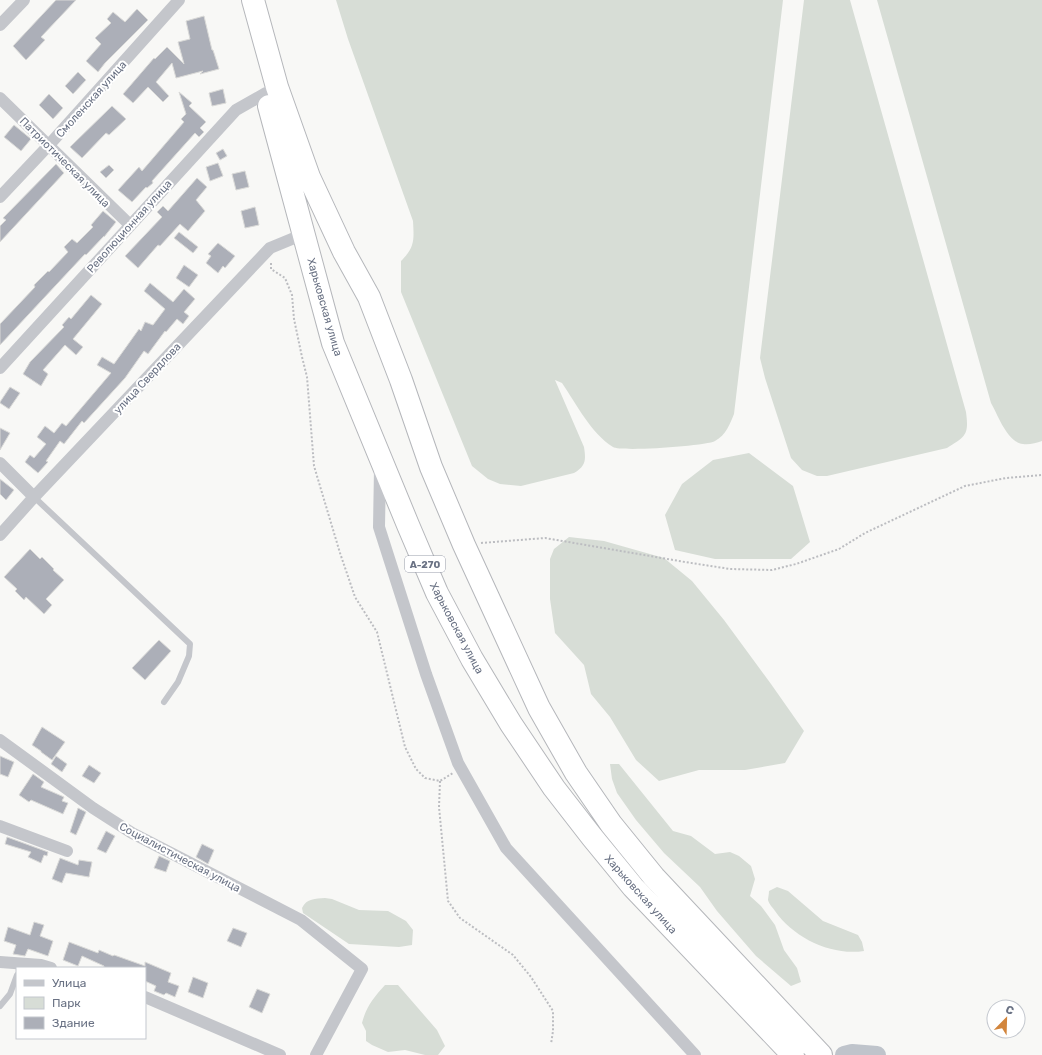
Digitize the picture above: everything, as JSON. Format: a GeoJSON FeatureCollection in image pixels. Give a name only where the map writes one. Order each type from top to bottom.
{"type":"FeatureCollection","features":[{"type":"Feature","properties":{"kind":"highway","name":"Харьковская улица"},"geometry":{"type":"LineString","coordinates":[[241,0],[333,343],[437,593],[472,659],[511,724],[554,788],[633,887],[784,1031]]}},
{"type":"Feature","properties":{"kind":"highway","name":"Харьковская улица"},"geometry":{"type":"LineString","coordinates":[[253,0],[277,87],[309,177],[344,252],[369,297],[432,467],[464,545],[539,708],[576,773],[603,811],[654,877],[784,1031]]}},
{"type":"Feature","properties":{"kind":"highway","name":"А-270"},"geometry":{"type":"LineString","coordinates":[[784,1031],[793,1055]]}},
{"type":"Feature","properties":{"kind":"highway","name":"А-270"},"geometry":{"type":"LineString","coordinates":[[784,1031],[822,1055]]}},
{"type":"Feature","properties":{"kind":"street"},"geometry":{"type":"LineString","coordinates":[[0,25],[24,0]]}},
{"type":"Feature","properties":{"kind":"street","name":"Смоленская улица"},"geometry":{"type":"LineString","coordinates":[[0,196],[49,145],[180,0]]}},
{"type":"Feature","properties":{"kind":"street","name":"Революционная улица"},"geometry":{"type":"LineString","coordinates":[[0,368],[236,110],[266,93]]}},
{"type":"Feature","properties":{"kind":"street","name":"Патриотическая улица"},"geometry":{"type":"LineString","coordinates":[[0,98],[130,226]]}},
{"type":"Feature","properties":{"kind":"street","name":"улица Свердлова"},"geometry":{"type":"LineString","coordinates":[[0,535],[34,497],[270,248],[304,234]]}},
{"type":"Feature","properties":{"kind":"street"},"geometry":{"type":"LineString","coordinates":[[380,458],[379,527],[426,674],[461,768],[506,848],[695,1055]]}},
{"type":"Feature","properties":{"kind":"street"},"geometry":{"type":"LineString","coordinates":[[0,463],[34,497]]}},
{"type":"Feature","properties":{"kind":"street","name":"Социалистическая улица"},"geometry":{"type":"LineString","coordinates":[[0,740],[93,808],[132,833],[301,920],[362,969],[316,1055]]}},
{"type":"Feature","properties":{"kind":"street"},"geometry":{"type":"LineString","coordinates":[[0,826],[67,851]]}},
{"type":"Feature","properties":{"kind":"street"},"geometry":{"type":"LineString","coordinates":[[0,962],[21,966],[41,965],[48,967]]}},
{"type":"Feature","properties":{"kind":"street"},"geometry":{"type":"LineString","coordinates":[[146,997],[280,1055]]}},
{"type":"Feature","properties":{"kind":"lane"},"geometry":{"type":"LineString","coordinates":[[34,497],[190,644],[189,656],[178,682],[164,702]]}},
{"type":"Feature","properties":{"kind":"lane"},"geometry":{"type":"LineString","coordinates":[[0,1006],[10,994],[16,978]]}},
{"type":"Feature","properties":{"kind":"path"},"geometry":{"type":"LineString","coordinates":[[270,248],[271,269],[285,278],[292,295],[294,319],[307,377],[314,466],[355,597],[377,632],[405,747],[416,769],[425,778],[440,781],[461,768]]}},
{"type":"Feature","properties":{"kind":"path"},"geometry":{"type":"LineString","coordinates":[[464,545],[546,538],[730,569],[772,570],[796,564],[839,549],[865,533],[965,486],[1006,478],[1042,475]]}},
{"type":"Feature","properties":{"kind":"path"},"geometry":{"type":"LineString","coordinates":[[440,781],[439,807],[448,901],[460,918],[513,955],[531,977],[553,1011],[553,1031],[551,1044]]}},
{"type":"Feature","properties":{"kind":"green space"},"geometry":{"type":"Polygon","coordinates":[[[336,0],[783,0],[734,414],[727,429],[719,439],[709,443],[697,445],[646,449],[613,447],[591,426],[562,383],[555,380],[584,447],[585,459],[581,468],[574,473],[521,486],[500,484],[488,479],[472,466],[401,292],[401,261],[409,252],[413,243],[413,221],[348,39],[336,0]]]}},
{"type":"Feature","properties":{"kind":"green space"},"geometry":{"type":"Polygon","coordinates":[[[804,0],[850,0],[967,420],[965,434],[958,441],[947,448],[827,476],[817,476],[802,470],[791,458],[760,358],[804,0]]]}},
{"type":"Feature","properties":{"kind":"green space"},"geometry":{"type":"Polygon","coordinates":[[[877,0],[1042,0],[1042,441],[1032,444],[1017,442],[1004,427],[991,403],[877,0]]]}},
{"type":"Feature","properties":{"kind":"green space"},"geometry":{"type":"Polygon","coordinates":[[[749,453],[793,486],[810,542],[791,559],[715,559],[675,550],[665,515],[682,484],[713,460],[749,453]]]}},
{"type":"Feature","properties":{"kind":"green space"},"geometry":{"type":"Polygon","coordinates":[[[569,537],[604,541],[664,558],[692,581],[724,620],[804,731],[785,763],[745,770],[699,770],[659,781],[636,760],[610,717],[591,694],[584,665],[555,633],[550,599],[550,559],[554,549],[569,537]]]}},
{"type":"Feature","properties":{"kind":"green space"},"geometry":{"type":"Polygon","coordinates":[[[610,764],[619,764],[673,831],[691,836],[715,854],[730,852],[739,856],[751,866],[755,879],[750,896],[761,906],[775,925],[784,950],[797,968],[801,982],[791,986],[756,956],[717,911],[700,887],[664,853],[636,820],[617,793],[612,779],[610,764]]]}},
{"type":"Feature","properties":{"kind":"green space"},"geometry":{"type":"Polygon","coordinates":[[[777,887],[788,891],[823,921],[858,935],[862,942],[864,951],[851,952],[826,948],[803,937],[792,929],[783,921],[768,900],[769,891],[777,887]]]}},
{"type":"Feature","properties":{"kind":"green space"},"geometry":{"type":"Polygon","coordinates":[[[325,898],[332,899],[359,910],[388,911],[406,921],[413,930],[412,945],[399,947],[349,944],[303,913],[302,908],[306,902],[325,898]]]}},
{"type":"Feature","properties":{"kind":"green space"},"geometry":{"type":"Polygon","coordinates":[[[385,985],[398,985],[437,1030],[445,1046],[438,1055],[425,1055],[405,1050],[388,1052],[366,1041],[366,1031],[362,1023],[364,1017],[371,1002],[385,985]]]}},
{"type":"Feature","properties":{"kind":"building"},"geometry":{"type":"Polygon","coordinates":[[[56,0],[76,0],[41,37],[45,40],[26,60],[13,46],[56,0]]]}},
{"type":"Feature","properties":{"kind":"building"},"geometry":{"type":"Polygon","coordinates":[[[137,9],[148,20],[98,72],[86,61],[101,44],[95,38],[111,23],[107,19],[113,12],[125,22],[137,9]]]}},
{"type":"Feature","properties":{"kind":"building"},"geometry":{"type":"Polygon","coordinates":[[[204,16],[212,50],[219,69],[200,74],[203,71],[176,78],[172,63],[156,82],[169,96],[163,102],[148,87],[133,103],[123,94],[154,58],[155,59],[167,47],[184,64],[178,42],[190,39],[186,21],[204,16]]]}},
{"type":"Feature","properties":{"kind":"building"},"geometry":{"type":"Polygon","coordinates":[[[78,72],[86,80],[73,94],[65,86],[78,72]]]}},
{"type":"Feature","properties":{"kind":"building"},"geometry":{"type":"Polygon","coordinates":[[[223,89],[226,103],[212,106],[209,93],[223,89]]]}},
{"type":"Feature","properties":{"kind":"building"},"geometry":{"type":"Polygon","coordinates":[[[179,92],[192,103],[189,106],[206,122],[200,128],[204,132],[199,137],[195,133],[152,181],[153,183],[147,188],[146,187],[132,202],[118,190],[139,167],[142,171],[184,122],[181,119],[186,114],[179,92]]]}},
{"type":"Feature","properties":{"kind":"building"},"geometry":{"type":"Polygon","coordinates":[[[49,94],[63,108],[53,119],[39,105],[49,94]]]}},
{"type":"Feature","properties":{"kind":"building"},"geometry":{"type":"Polygon","coordinates":[[[112,106],[126,119],[109,135],[106,133],[82,158],[70,147],[112,106]]]}},
{"type":"Feature","properties":{"kind":"building"},"geometry":{"type":"Polygon","coordinates":[[[14,125],[31,139],[21,151],[4,137],[14,125]]]}},
{"type":"Feature","properties":{"kind":"building"},"geometry":{"type":"Polygon","coordinates":[[[223,149],[227,156],[220,160],[216,153],[223,149]]]}},
{"type":"Feature","properties":{"kind":"building"},"geometry":{"type":"Polygon","coordinates":[[[218,163],[223,176],[210,181],[206,167],[218,163]]]}},
{"type":"Feature","properties":{"kind":"building"},"geometry":{"type":"Polygon","coordinates":[[[56,164],[64,173],[0,242],[0,226],[6,220],[3,218],[56,164]]]}},
{"type":"Feature","properties":{"kind":"building"},"geometry":{"type":"Polygon","coordinates":[[[109,165],[114,170],[106,178],[100,172],[109,165]]]}},
{"type":"Feature","properties":{"kind":"building"},"geometry":{"type":"Polygon","coordinates":[[[245,171],[249,187],[236,190],[232,174],[245,171]]]}},
{"type":"Feature","properties":{"kind":"building"},"geometry":{"type":"Polygon","coordinates":[[[197,178],[207,187],[196,200],[205,211],[188,231],[180,224],[160,246],[158,245],[138,268],[125,256],[162,217],[157,212],[163,206],[168,211],[197,178]]]}},
{"type":"Feature","properties":{"kind":"building"},"geometry":{"type":"Polygon","coordinates":[[[255,207],[259,225],[245,228],[241,211],[255,207]]]}},
{"type":"Feature","properties":{"kind":"building"},"geometry":{"type":"Polygon","coordinates":[[[103,211],[116,222],[104,237],[86,255],[85,254],[0,345],[0,324],[35,287],[34,285],[68,252],[64,247],[72,239],[77,243],[93,227],[91,225],[103,211]]]}},
{"type":"Feature","properties":{"kind":"building"},"geometry":{"type":"Polygon","coordinates":[[[179,232],[198,247],[193,253],[174,238],[179,232]]]}},
{"type":"Feature","properties":{"kind":"building"},"geometry":{"type":"Polygon","coordinates":[[[218,243],[235,256],[225,268],[223,266],[218,273],[206,263],[211,256],[208,254],[218,243]]]}},
{"type":"Feature","properties":{"kind":"building"},"geometry":{"type":"Polygon","coordinates":[[[184,265],[198,275],[189,287],[176,278],[184,265]]]}},
{"type":"Feature","properties":{"kind":"building"},"geometry":{"type":"Polygon","coordinates":[[[150,283],[173,302],[184,289],[195,299],[184,312],[189,316],[183,324],[177,319],[166,332],[165,331],[148,354],[144,351],[125,378],[84,423],[82,421],[64,444],[60,441],[46,461],[48,462],[38,473],[25,462],[30,455],[34,458],[46,444],[37,437],[45,426],[54,433],[62,423],[66,426],[111,373],[97,365],[102,357],[114,364],[139,329],[141,331],[145,322],[153,325],[165,309],[144,291],[150,283]]]}},
{"type":"Feature","properties":{"kind":"building"},"geometry":{"type":"Polygon","coordinates":[[[91,295],[102,304],[73,339],[83,347],[76,355],[65,345],[43,370],[48,374],[41,386],[23,374],[30,362],[64,327],[62,325],[69,317],[71,319],[91,295]]]}},
{"type":"Feature","properties":{"kind":"building"},"geometry":{"type":"Polygon","coordinates":[[[10,387],[20,393],[9,409],[0,402],[10,387]]]}},
{"type":"Feature","properties":{"kind":"building"},"geometry":{"type":"Polygon","coordinates":[[[0,428],[10,433],[0,450],[0,428]]]}},
{"type":"Feature","properties":{"kind":"building"},"geometry":{"type":"Polygon","coordinates":[[[0,479],[14,490],[6,500],[0,494],[0,479]]]}},
{"type":"Feature","properties":{"kind":"building"},"geometry":{"type":"Polygon","coordinates":[[[30,549],[40,559],[42,557],[64,580],[46,599],[52,605],[44,614],[26,597],[24,600],[15,591],[17,589],[4,577],[30,549]]]}},
{"type":"Feature","properties":{"kind":"building"},"geometry":{"type":"Polygon","coordinates":[[[159,640],[171,651],[145,680],[132,668],[159,640]]]}},
{"type":"Feature","properties":{"kind":"building"},"geometry":{"type":"Polygon","coordinates":[[[42,727],[65,742],[52,760],[32,745],[42,727]]]}},
{"type":"Feature","properties":{"kind":"building"},"geometry":{"type":"Polygon","coordinates":[[[0,756],[14,762],[8,777],[0,774],[0,756]]]}},
{"type":"Feature","properties":{"kind":"building"},"geometry":{"type":"Polygon","coordinates":[[[56,756],[67,764],[62,772],[51,764],[56,756]]]}},
{"type":"Feature","properties":{"kind":"building"},"geometry":{"type":"Polygon","coordinates":[[[89,765],[101,773],[94,783],[82,776],[89,765]]]}},
{"type":"Feature","properties":{"kind":"building"},"geometry":{"type":"Polygon","coordinates":[[[33,774],[44,782],[41,787],[64,797],[62,801],[68,803],[63,814],[31,800],[29,802],[19,795],[33,774]]]}},
{"type":"Feature","properties":{"kind":"building"},"geometry":{"type":"Polygon","coordinates":[[[78,808],[86,812],[76,835],[70,832],[78,808]]]}},
{"type":"Feature","properties":{"kind":"building"},"geometry":{"type":"Polygon","coordinates":[[[106,831],[115,836],[106,853],[97,849],[106,831]]]}},
{"type":"Feature","properties":{"kind":"building"},"geometry":{"type":"Polygon","coordinates":[[[7,837],[48,852],[47,856],[44,855],[41,863],[28,857],[31,852],[5,844],[7,837]]]}},
{"type":"Feature","properties":{"kind":"building"},"geometry":{"type":"Polygon","coordinates":[[[202,844],[214,850],[208,864],[196,857],[202,844]]]}},
{"type":"Feature","properties":{"kind":"building"},"geometry":{"type":"Polygon","coordinates":[[[159,856],[170,861],[166,872],[154,868],[159,856]]]}},
{"type":"Feature","properties":{"kind":"building"},"geometry":{"type":"Polygon","coordinates":[[[60,858],[78,865],[79,860],[92,862],[89,877],[66,873],[62,883],[52,879],[60,858]]]}},
{"type":"Feature","properties":{"kind":"building"},"geometry":{"type":"Polygon","coordinates":[[[34,922],[44,925],[40,936],[53,941],[48,956],[28,949],[25,956],[13,954],[16,945],[4,941],[8,927],[30,935],[34,922]]]}},
{"type":"Feature","properties":{"kind":"building"},"geometry":{"type":"Polygon","coordinates":[[[233,928],[247,933],[241,947],[227,941],[233,928]]]}},
{"type":"Feature","properties":{"kind":"building"},"geometry":{"type":"Polygon","coordinates":[[[69,942],[98,953],[99,950],[145,966],[145,962],[171,973],[168,982],[179,986],[175,997],[166,993],[164,995],[154,991],[156,986],[146,981],[146,967],[104,967],[82,956],[78,966],[63,960],[69,942]]]}},
{"type":"Feature","properties":{"kind":"building"},"geometry":{"type":"Polygon","coordinates":[[[193,977],[208,983],[203,998],[188,992],[193,977]]]}},
{"type":"Feature","properties":{"kind":"building"},"geometry":{"type":"Polygon","coordinates":[[[257,989],[270,994],[262,1013],[249,1007],[257,989]]]}},
{"type":"Feature","properties":{"kind":"waterway"},"geometry":{"type":"LineString","coordinates":[[844,1055],[852,1053],[877,1055]]}}]}
